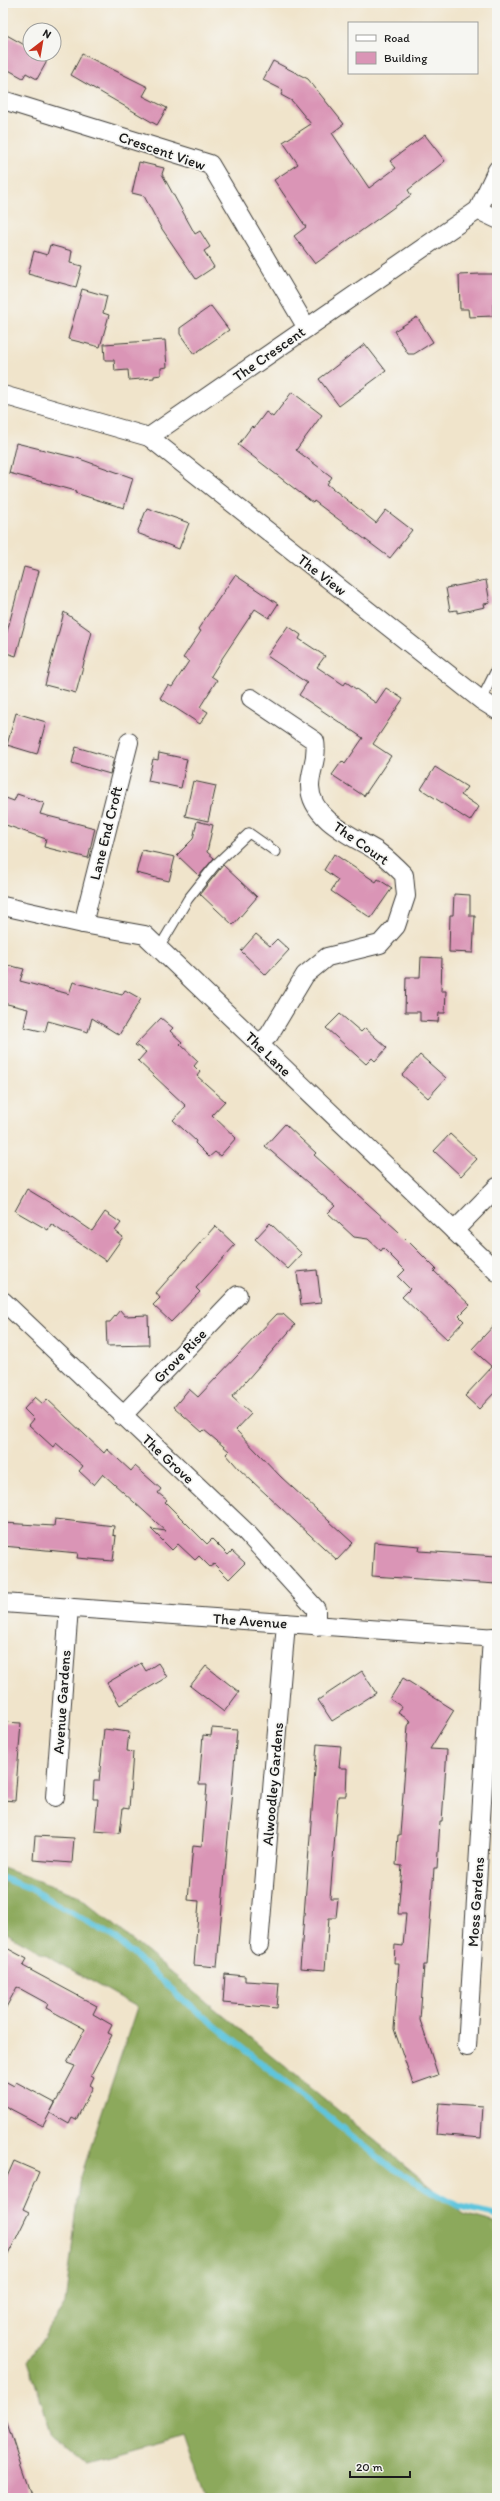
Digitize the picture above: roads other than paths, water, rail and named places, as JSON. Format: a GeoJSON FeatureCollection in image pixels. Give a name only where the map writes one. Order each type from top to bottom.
{"type":"FeatureCollection","features":[{"type":"Feature","properties":{"kind":"street","name":"Crescent View"},"geometry":{"type":"LineString","coordinates":[[3,100],[210,164],[307,328]]}},
{"type":"Feature","properties":{"kind":"street","name":"The Crescent"},"geometry":{"type":"LineString","coordinates":[[149,437],[478,210],[497,170]]}},
{"type":"Feature","properties":{"kind":"street"},"geometry":{"type":"LineString","coordinates":[[478,210],[497,219]]}},
{"type":"Feature","properties":{"kind":"street"},"geometry":{"type":"LineString","coordinates":[[3,395],[149,437]]}},
{"type":"Feature","properties":{"kind":"street","name":"The View"},"geometry":{"type":"LineString","coordinates":[[149,437],[481,700],[497,710]]}},
{"type":"Feature","properties":{"kind":"street","name":"The Court"},"geometry":{"type":"LineString","coordinates":[[251,698],[315,742],[317,755],[310,786],[315,805],[342,833],[378,852],[404,875],[406,896],[396,926],[380,944],[327,957],[305,975],[269,1035],[258,1044]]}},
{"type":"Feature","properties":{"kind":"street","name":"Lane End Croft"},"geometry":{"type":"LineString","coordinates":[[82,924],[129,742]]}},
{"type":"Feature","properties":{"kind":"street","name":"The Lane"},"geometry":{"type":"LineString","coordinates":[[3,906],[82,924],[145,935],[497,1272]]}},
{"type":"Feature","properties":{"kind":"street"},"geometry":{"type":"LineString","coordinates":[[454,1232],[497,1187]]}},
{"type":"Feature","properties":{"kind":"street","name":"Grove Rise"},"geometry":{"type":"LineString","coordinates":[[122,1416],[238,1295]]}},
{"type":"Feature","properties":{"kind":"street","name":"The Grove"},"geometry":{"type":"LineString","coordinates":[[3,1301],[122,1416],[246,1532],[316,1609],[316,1626]]}},
{"type":"Feature","properties":{"kind":"street","name":"The Avenue"},"geometry":{"type":"LineString","coordinates":[[3,1603],[495,1638]]}},
{"type":"Feature","properties":{"kind":"street","name":"Avenue Gardens"},"geometry":{"type":"LineString","coordinates":[[55,1797],[69,1607]]}},
{"type":"Feature","properties":{"kind":"street","name":"Alwoodley Gardens"},"geometry":{"type":"LineString","coordinates":[[260,1945],[286,1624]]}},
{"type":"Feature","properties":{"kind":"street","name":"Moss Gardens"},"geometry":{"type":"LineString","coordinates":[[467,2047],[495,1638]]}},
{"type":"Feature","properties":{"kind":"lane"},"geometry":{"type":"LineString","coordinates":[[481,700],[497,668]]}},
{"type":"Feature","properties":{"kind":"lane"},"geometry":{"type":"LineString","coordinates":[[159,948],[188,898],[216,864],[250,833],[276,852]]}},
{"type":"Feature","properties":{"kind":"waterway"},"geometry":{"type":"LineString","coordinates":[[3,1878],[29,1888],[114,1937],[187,2003],[393,2169],[458,2206],[497,2215]]}}]}
